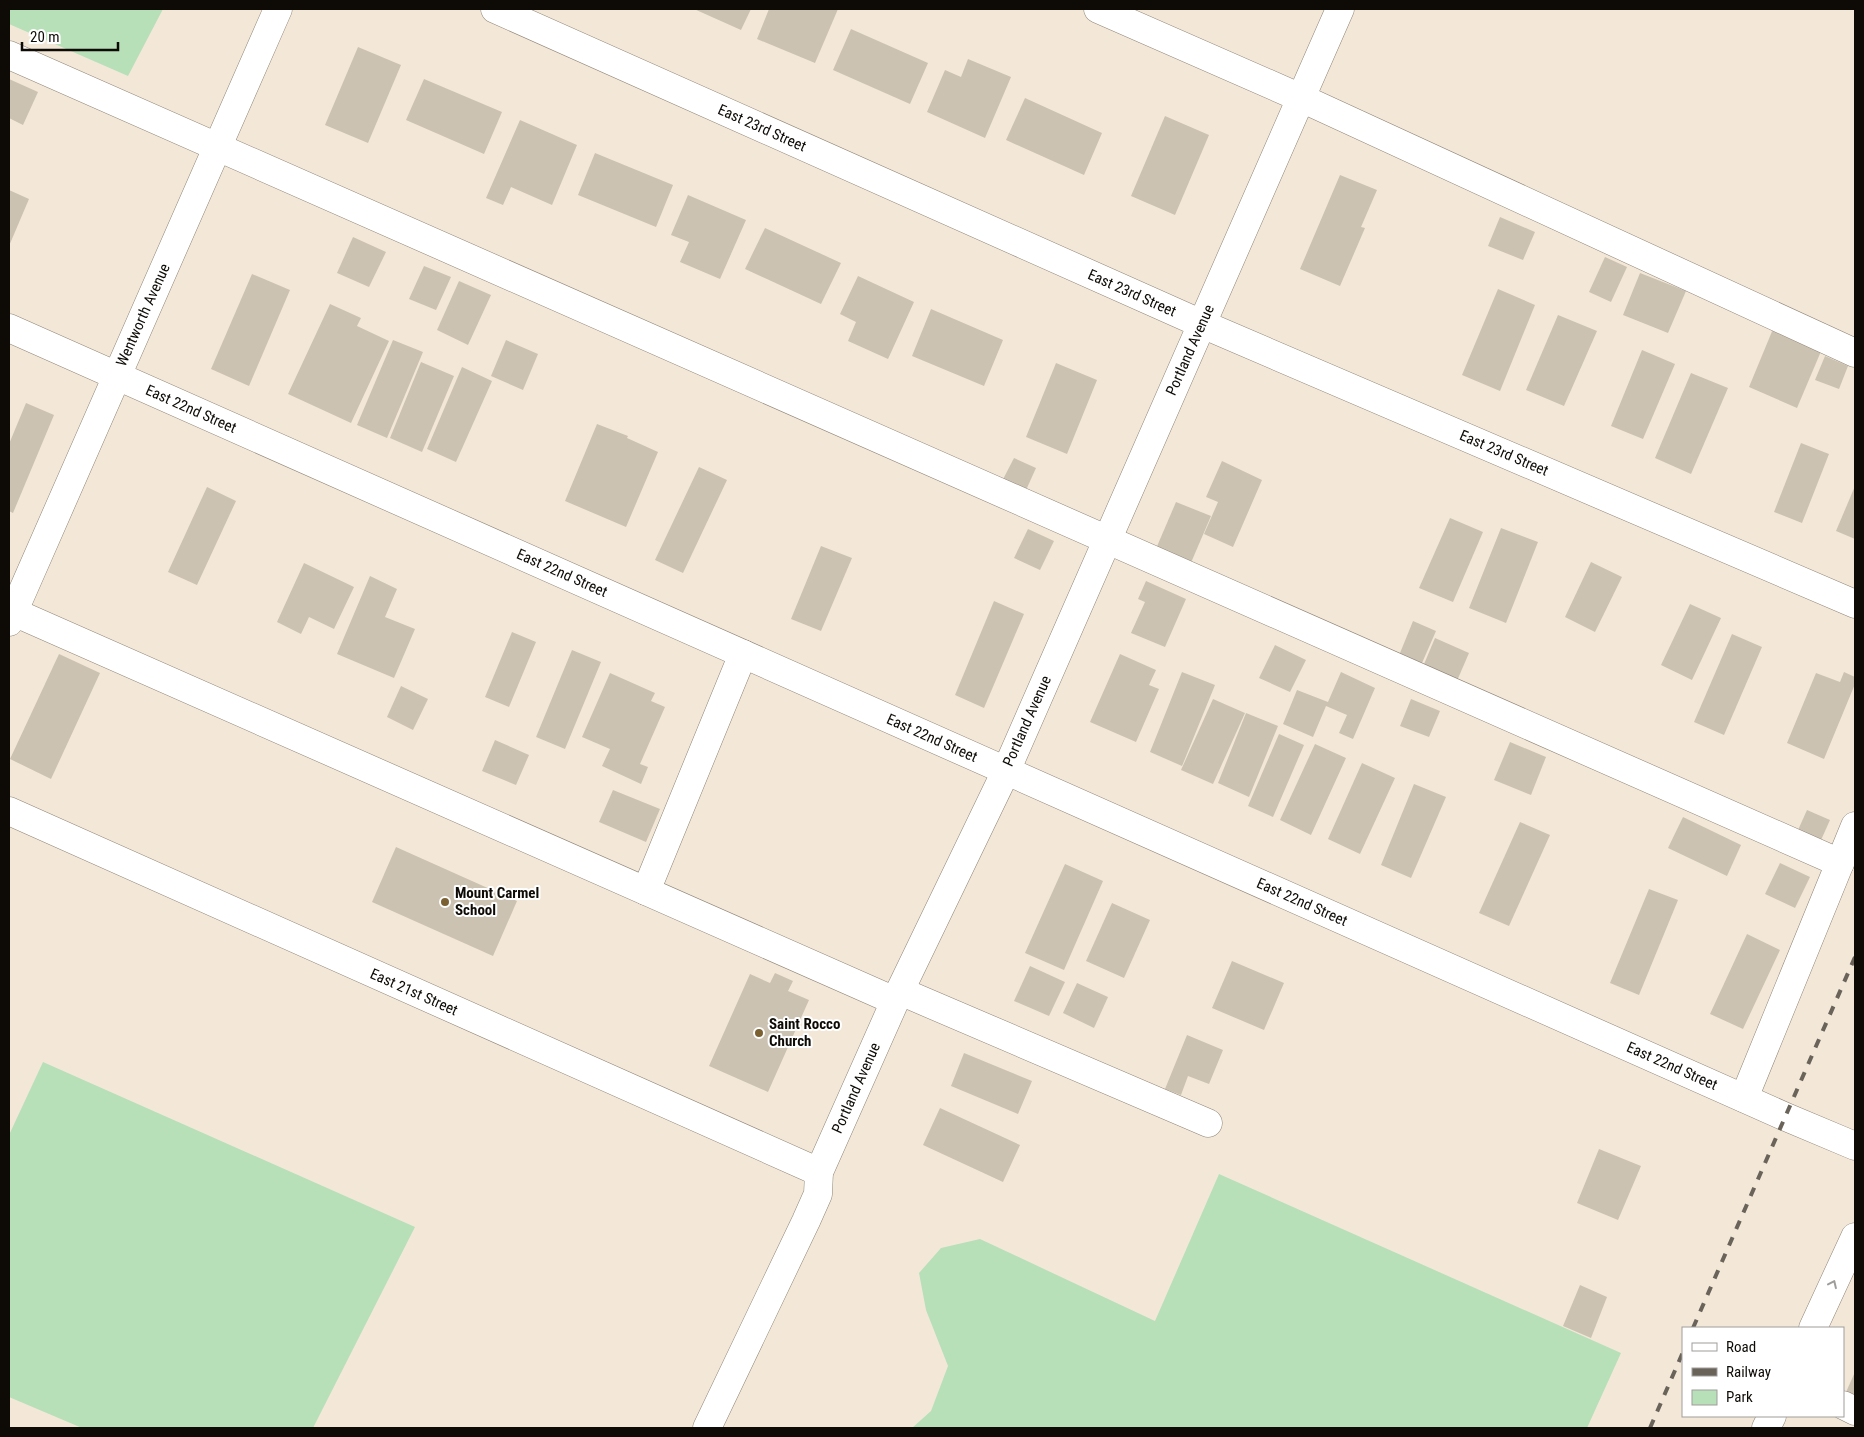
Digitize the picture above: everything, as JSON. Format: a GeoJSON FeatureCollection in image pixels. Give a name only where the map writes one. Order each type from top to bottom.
{"type":"FeatureCollection","features":[{"type":"Feature","properties":{"kind":"street","name":"Wentworth Avenue"},"geometry":{"type":"LineString","coordinates":[[10,615],[278,9]]}},
{"type":"Feature","properties":{"kind":"street","name":"East 23rd Street"},"geometry":{"type":"LineString","coordinates":[[495,9],[1202,324],[1855,604]]}},
{"type":"Feature","properties":{"kind":"street"},"geometry":{"type":"LineString","coordinates":[[1098,9],[1301,98],[1855,353]]}},
{"type":"Feature","properties":{"kind":"street","name":"Portland Avenue"},"geometry":{"type":"LineString","coordinates":[[706,1428],[814,1203],[818,1194],[819,1172],[897,996],[1006,771],[1340,9]]}},
{"type":"Feature","properties":{"kind":"street"},"geometry":{"type":"LineString","coordinates":[[9,55],[1840,864]]}},
{"type":"Feature","properties":{"kind":"street","name":"East 22nd Street"},"geometry":{"type":"LineString","coordinates":[[9,328],[1855,1146]]}},
{"type":"Feature","properties":{"kind":"street"},"geometry":{"type":"LineString","coordinates":[[10,615],[646,891],[1208,1123]]}},
{"type":"Feature","properties":{"kind":"street"},"geometry":{"type":"LineString","coordinates":[[646,891],[743,654]]}},
{"type":"Feature","properties":{"kind":"street","name":"East 21st Street"},"geometry":{"type":"LineString","coordinates":[[9,811],[819,1172]]}},
{"type":"Feature","properties":{"kind":"street"},"geometry":{"type":"LineString","coordinates":[[1744,1098],[1855,826]]}},
{"type":"Feature","properties":{"kind":"street"},"geometry":{"type":"LineString","coordinates":[[1813,1327],[1855,1237]]}},
{"type":"Feature","properties":{"kind":"green space"},"geometry":{"type":"Polygon","coordinates":[[[9,9],[163,9],[128,76],[9,24],[9,9]]]}},
{"type":"Feature","properties":{"kind":"green space"},"geometry":{"type":"Polygon","coordinates":[[[43,1062],[415,1227],[313,1428],[82,1428],[9,1397],[9,1135],[43,1062]]]}},
{"type":"Feature","properties":{"kind":"green space"},"geometry":{"type":"Polygon","coordinates":[[[1219,1174],[1621,1353],[1587,1428],[912,1428],[931,1411],[948,1366],[926,1310],[919,1273],[941,1248],[980,1239],[1155,1321],[1219,1174]]]}},
{"type":"Feature","properties":{"kind":"building"},"geometry":{"type":"Polygon","coordinates":[[[694,9],[751,9],[741,30],[694,9]]]}},
{"type":"Feature","properties":{"kind":"building"},"geometry":{"type":"Polygon","coordinates":[[[769,9],[838,9],[815,63],[757,39],[769,9]]]}},
{"type":"Feature","properties":{"kind":"building"},"geometry":{"type":"Polygon","coordinates":[[[851,29],[928,63],[910,104],[833,70],[851,29]]]}},
{"type":"Feature","properties":{"kind":"building"},"geometry":{"type":"Polygon","coordinates":[[[358,47],[401,65],[368,143],[325,125],[358,47]]]}},
{"type":"Feature","properties":{"kind":"building"},"geometry":{"type":"Polygon","coordinates":[[[968,59],[1011,77],[985,138],[927,112],[945,70],[961,77],[968,59]]]}},
{"type":"Feature","properties":{"kind":"building"},"geometry":{"type":"Polygon","coordinates":[[[9,79],[38,92],[23,125],[9,118],[9,79]]]}},
{"type":"Feature","properties":{"kind":"building"},"geometry":{"type":"Polygon","coordinates":[[[424,79],[502,112],[484,154],[406,120],[424,79]]]}},
{"type":"Feature","properties":{"kind":"building"},"geometry":{"type":"Polygon","coordinates":[[[1025,98],[1102,133],[1084,175],[1006,140],[1025,98]]]}},
{"type":"Feature","properties":{"kind":"building"},"geometry":{"type":"Polygon","coordinates":[[[1165,116],[1209,135],[1175,215],[1131,196],[1165,116]]]}},
{"type":"Feature","properties":{"kind":"building"},"geometry":{"type":"Polygon","coordinates":[[[520,120],[577,145],[552,205],[511,187],[503,205],[486,198],[520,120]]]}},
{"type":"Feature","properties":{"kind":"building"},"geometry":{"type":"Polygon","coordinates":[[[595,153],[673,185],[656,227],[578,195],[595,153]]]}},
{"type":"Feature","properties":{"kind":"building"},"geometry":{"type":"Polygon","coordinates":[[[1340,175],[1377,190],[1361,227],[1365,228],[1340,286],[1300,269],[1340,175]]]}},
{"type":"Feature","properties":{"kind":"building"},"geometry":{"type":"Polygon","coordinates":[[[9,190],[29,199],[9,246],[9,190]]]}},
{"type":"Feature","properties":{"kind":"building"},"geometry":{"type":"Polygon","coordinates":[[[688,195],[746,220],[720,279],[680,262],[689,242],[671,235],[688,195]]]}},
{"type":"Feature","properties":{"kind":"building"},"geometry":{"type":"Polygon","coordinates":[[[1500,217],[1535,232],[1523,260],[1488,246],[1500,217]]]}},
{"type":"Feature","properties":{"kind":"building"},"geometry":{"type":"Polygon","coordinates":[[[765,228],[841,263],[821,304],[745,269],[765,228]]]}},
{"type":"Feature","properties":{"kind":"building"},"geometry":{"type":"Polygon","coordinates":[[[353,237],[386,252],[369,287],[337,273],[353,237]]]}},
{"type":"Feature","properties":{"kind":"building"},"geometry":{"type":"Polygon","coordinates":[[[1605,257],[1627,267],[1611,302],[1589,292],[1605,257]]]}},
{"type":"Feature","properties":{"kind":"building"},"geometry":{"type":"Polygon","coordinates":[[[424,266],[451,277],[436,310],[409,299],[424,266]]]}},
{"type":"Feature","properties":{"kind":"building"},"geometry":{"type":"Polygon","coordinates":[[[1640,273],[1686,291],[1668,333],[1623,315],[1640,273]]]}},
{"type":"Feature","properties":{"kind":"building"},"geometry":{"type":"Polygon","coordinates":[[[252,274],[290,290],[249,386],[211,369],[252,274]]]}},
{"type":"Feature","properties":{"kind":"building"},"geometry":{"type":"Polygon","coordinates":[[[858,276],[914,302],[888,359],[848,341],[856,322],[840,314],[858,276]]]}},
{"type":"Feature","properties":{"kind":"building"},"geometry":{"type":"Polygon","coordinates":[[[459,281],[491,295],[468,345],[437,330],[459,281]]]}},
{"type":"Feature","properties":{"kind":"building"},"geometry":{"type":"Polygon","coordinates":[[[1498,289],[1535,305],[1500,391],[1462,375],[1498,289]]]}},
{"type":"Feature","properties":{"kind":"building"},"geometry":{"type":"Polygon","coordinates":[[[330,304],[361,318],[357,326],[389,341],[351,423],[288,394],[330,304]]]}},
{"type":"Feature","properties":{"kind":"building"},"geometry":{"type":"Polygon","coordinates":[[[931,309],[1003,340],[984,386],[912,356],[931,309]]]}},
{"type":"Feature","properties":{"kind":"building"},"geometry":{"type":"Polygon","coordinates":[[[1558,315],[1597,331],[1564,406],[1526,390],[1558,315]]]}},
{"type":"Feature","properties":{"kind":"building"},"geometry":{"type":"Polygon","coordinates":[[[1773,329],[1822,349],[1797,408],[1749,387],[1773,329]]]}},
{"type":"Feature","properties":{"kind":"building"},"geometry":{"type":"Polygon","coordinates":[[[393,340],[423,352],[387,438],[357,425],[393,340]]]}},
{"type":"Feature","properties":{"kind":"building"},"geometry":{"type":"Polygon","coordinates":[[[506,340],[538,354],[523,390],[491,376],[506,340]]]}},
{"type":"Feature","properties":{"kind":"building"},"geometry":{"type":"Polygon","coordinates":[[[1642,350],[1675,364],[1643,439],[1611,426],[1642,350]]]}},
{"type":"Feature","properties":{"kind":"building"},"geometry":{"type":"Polygon","coordinates":[[[1825,356],[1848,366],[1839,389],[1815,380],[1825,356]]]}},
{"type":"Feature","properties":{"kind":"building"},"geometry":{"type":"Polygon","coordinates":[[[421,362],[454,376],[422,452],[390,438],[421,362]]]}},
{"type":"Feature","properties":{"kind":"building"},"geometry":{"type":"Polygon","coordinates":[[[1056,363],[1097,380],[1067,454],[1026,437],[1056,363]]]}},
{"type":"Feature","properties":{"kind":"building"},"geometry":{"type":"Polygon","coordinates":[[[462,367],[492,381],[456,462],[427,449],[462,367]]]}},
{"type":"Feature","properties":{"kind":"building"},"geometry":{"type":"Polygon","coordinates":[[[1691,373],[1728,388],[1691,474],[1655,458],[1691,373]]]}},
{"type":"Feature","properties":{"kind":"building"},"geometry":{"type":"Polygon","coordinates":[[[26,403],[54,415],[13,513],[9,511],[9,444],[26,403]]]}},
{"type":"Feature","properties":{"kind":"building"},"geometry":{"type":"Polygon","coordinates":[[[597,424],[628,436],[627,438],[658,452],[626,527],[565,501],[597,424]]]}},
{"type":"Feature","properties":{"kind":"building"},"geometry":{"type":"Polygon","coordinates":[[[1801,443],[1829,454],[1802,523],[1774,512],[1801,443]]]}},
{"type":"Feature","properties":{"kind":"building"},"geometry":{"type":"Polygon","coordinates":[[[1014,458],[1036,468],[1022,499],[999,487],[1014,458]]]}},
{"type":"Feature","properties":{"kind":"building"},"geometry":{"type":"Polygon","coordinates":[[[1222,461],[1262,480],[1233,547],[1204,534],[1218,502],[1206,497],[1222,461]]]}},
{"type":"Feature","properties":{"kind":"building"},"geometry":{"type":"Polygon","coordinates":[[[699,467],[727,480],[683,573],[655,560],[699,467]]]}},
{"type":"Feature","properties":{"kind":"building"},"geometry":{"type":"Polygon","coordinates":[[[1855,486],[1855,539],[1836,531],[1855,486]]]}},
{"type":"Feature","properties":{"kind":"building"},"geometry":{"type":"Polygon","coordinates":[[[207,487],[236,501],[197,585],[168,572],[207,487]]]}},
{"type":"Feature","properties":{"kind":"building"},"geometry":{"type":"Polygon","coordinates":[[[1176,502],[1211,516],[1187,572],[1152,558],[1176,502]]]}},
{"type":"Feature","properties":{"kind":"building"},"geometry":{"type":"Polygon","coordinates":[[[1450,518],[1483,532],[1453,602],[1419,588],[1450,518]]]}},
{"type":"Feature","properties":{"kind":"building"},"geometry":{"type":"Polygon","coordinates":[[[1501,528],[1538,542],[1506,623],[1469,608],[1501,528]]]}},
{"type":"Feature","properties":{"kind":"building"},"geometry":{"type":"Polygon","coordinates":[[[1028,529],[1054,541],[1040,570],[1014,558],[1028,529]]]}},
{"type":"Feature","properties":{"kind":"building"},"geometry":{"type":"Polygon","coordinates":[[[821,546],[852,558],[821,631],[791,619],[821,546]]]}},
{"type":"Feature","properties":{"kind":"building"},"geometry":{"type":"Polygon","coordinates":[[[1591,562],[1622,577],[1595,632],[1565,617],[1591,562]]]}},
{"type":"Feature","properties":{"kind":"building"},"geometry":{"type":"Polygon","coordinates":[[[304,563],[354,587],[334,629],[309,617],[301,634],[277,622],[304,563]]]}},
{"type":"Feature","properties":{"kind":"building"},"geometry":{"type":"Polygon","coordinates":[[[370,576],[397,589],[385,617],[415,629],[394,678],[337,654],[370,576]]]}},
{"type":"Feature","properties":{"kind":"building"},"geometry":{"type":"Polygon","coordinates":[[[1146,581],[1186,599],[1165,647],[1131,633],[1145,602],[1138,599],[1146,581]]]}},
{"type":"Feature","properties":{"kind":"building"},"geometry":{"type":"Polygon","coordinates":[[[994,601],[1024,614],[984,708],[955,695],[994,601]]]}},
{"type":"Feature","properties":{"kind":"building"},"geometry":{"type":"Polygon","coordinates":[[[1690,604],[1721,618],[1692,680],[1661,665],[1690,604]]]}},
{"type":"Feature","properties":{"kind":"building"},"geometry":{"type":"Polygon","coordinates":[[[1413,621],[1436,631],[1422,663],[1400,653],[1413,621]]]}},
{"type":"Feature","properties":{"kind":"building"},"geometry":{"type":"Polygon","coordinates":[[[512,632],[536,642],[509,707],[485,697],[512,632]]]}},
{"type":"Feature","properties":{"kind":"building"},"geometry":{"type":"Polygon","coordinates":[[[1732,634],[1762,647],[1724,735],[1694,722],[1732,634]]]}},
{"type":"Feature","properties":{"kind":"building"},"geometry":{"type":"Polygon","coordinates":[[[1435,638],[1469,653],[1453,690],[1419,676],[1435,638]]]}},
{"type":"Feature","properties":{"kind":"building"},"geometry":{"type":"Polygon","coordinates":[[[1275,645],[1306,660],[1290,692],[1259,678],[1275,645]]]}},
{"type":"Feature","properties":{"kind":"building"},"geometry":{"type":"Polygon","coordinates":[[[572,650],[601,662],[565,749],[536,737],[572,650]]]}},
{"type":"Feature","properties":{"kind":"building"},"geometry":{"type":"Polygon","coordinates":[[[59,654],[100,673],[51,779],[10,759],[59,654]]]}},
{"type":"Feature","properties":{"kind":"building"},"geometry":{"type":"Polygon","coordinates":[[[1120,654],[1156,670],[1149,685],[1159,689],[1136,742],[1090,722],[1120,654]]]}},
{"type":"Feature","properties":{"kind":"building"},"geometry":{"type":"Polygon","coordinates":[[[1182,672],[1215,685],[1182,766],[1150,752],[1182,672]]]}},
{"type":"Feature","properties":{"kind":"building"},"geometry":{"type":"Polygon","coordinates":[[[1341,672],[1375,688],[1353,739],[1339,733],[1347,715],[1326,706],[1313,737],[1283,724],[1297,690],[1328,702],[1341,672]]]}},
{"type":"Feature","properties":{"kind":"building"},"geometry":{"type":"Polygon","coordinates":[[[1844,672],[1855,677],[1855,684],[1824,759],[1787,743],[1816,673],[1840,682],[1844,672]]]}},
{"type":"Feature","properties":{"kind":"building"},"geometry":{"type":"Polygon","coordinates":[[[610,673],[655,693],[651,701],[665,707],[640,764],[648,767],[641,784],[602,766],[610,749],[582,737],[610,673]]]}},
{"type":"Feature","properties":{"kind":"building"},"geometry":{"type":"Polygon","coordinates":[[[401,686],[428,699],[413,730],[387,717],[401,686]]]}},
{"type":"Feature","properties":{"kind":"building"},"geometry":{"type":"Polygon","coordinates":[[[1213,699],[1245,713],[1213,784],[1181,770],[1213,699]]]}},
{"type":"Feature","properties":{"kind":"building"},"geometry":{"type":"Polygon","coordinates":[[[1411,699],[1440,711],[1429,737],[1400,726],[1411,699]]]}},
{"type":"Feature","properties":{"kind":"building"},"geometry":{"type":"Polygon","coordinates":[[[1246,713],[1278,726],[1249,797],[1218,783],[1246,713]]]}},
{"type":"Feature","properties":{"kind":"building"},"geometry":{"type":"Polygon","coordinates":[[[1279,734],[1304,745],[1273,817],[1248,806],[1279,734]]]}},
{"type":"Feature","properties":{"kind":"building"},"geometry":{"type":"Polygon","coordinates":[[[495,740],[529,755],[516,785],[482,771],[495,740]]]}},
{"type":"Feature","properties":{"kind":"building"},"geometry":{"type":"Polygon","coordinates":[[[1510,742],[1546,757],[1531,795],[1494,780],[1510,742]]]}},
{"type":"Feature","properties":{"kind":"building"},"geometry":{"type":"Polygon","coordinates":[[[1315,744],[1346,758],[1311,835],[1280,820],[1315,744]]]}},
{"type":"Feature","properties":{"kind":"building"},"geometry":{"type":"Polygon","coordinates":[[[1362,763],[1395,778],[1360,854],[1328,839],[1362,763]]]}},
{"type":"Feature","properties":{"kind":"building"},"geometry":{"type":"Polygon","coordinates":[[[1414,784],[1446,797],[1411,878],[1381,865],[1414,784]]]}},
{"type":"Feature","properties":{"kind":"building"},"geometry":{"type":"Polygon","coordinates":[[[613,790],[660,809],[646,842],[599,822],[613,790]]]}},
{"type":"Feature","properties":{"kind":"building"},"geometry":{"type":"Polygon","coordinates":[[[1807,810],[1830,820],[1817,849],[1794,839],[1807,810]]]}},
{"type":"Feature","properties":{"kind":"building"},"geometry":{"type":"Polygon","coordinates":[[[1683,817],[1741,845],[1727,876],[1668,848],[1683,817]]]}},
{"type":"Feature","properties":{"kind":"building"},"geometry":{"type":"Polygon","coordinates":[[[1520,822],[1550,835],[1509,926],[1479,913],[1520,822]]]}},
{"type":"Feature","properties":{"kind":"building","name":"Mount Carmel School"},"geometry":{"type":"Polygon","coordinates":[[[396,847],[517,901],[493,956],[372,902],[396,847]]]}},
{"type":"Feature","properties":{"kind":"building"},"geometry":{"type":"Polygon","coordinates":[[[1780,863],[1810,877],[1795,908],[1765,894],[1780,863]]]}},
{"type":"Feature","properties":{"kind":"building"},"geometry":{"type":"Polygon","coordinates":[[[1065,864],[1103,881],[1064,970],[1025,953],[1065,864]]]}},
{"type":"Feature","properties":{"kind":"building"},"geometry":{"type":"Polygon","coordinates":[[[1649,889],[1678,900],[1639,995],[1610,983],[1649,889]]]}},
{"type":"Feature","properties":{"kind":"building"},"geometry":{"type":"Polygon","coordinates":[[[1112,903],[1150,920],[1124,978],[1086,961],[1112,903]]]}},
{"type":"Feature","properties":{"kind":"building"},"geometry":{"type":"Polygon","coordinates":[[[1747,934],[1780,950],[1743,1029],[1710,1014],[1747,934]]]}},
{"type":"Feature","properties":{"kind":"building"},"geometry":{"type":"Polygon","coordinates":[[[1232,961],[1284,983],[1264,1030],[1212,1008],[1232,961]]]}},
{"type":"Feature","properties":{"kind":"building"},"geometry":{"type":"Polygon","coordinates":[[[1030,966],[1065,982],[1049,1016],[1014,1001],[1030,966]]]}},
{"type":"Feature","properties":{"kind":"building","name":"Saint Rocco Church"},"geometry":{"type":"Polygon","coordinates":[[[775,973],[793,981],[788,991],[809,1000],[768,1092],[709,1066],[750,974],[770,983],[775,973]]]}},
{"type":"Feature","properties":{"kind":"building"},"geometry":{"type":"Polygon","coordinates":[[[1077,983],[1108,997],[1094,1028],[1063,1013],[1077,983]]]}},
{"type":"Feature","properties":{"kind":"building"},"geometry":{"type":"Polygon","coordinates":[[[1187,1035],[1223,1050],[1209,1084],[1188,1076],[1181,1095],[1165,1089],[1187,1035]]]}},
{"type":"Feature","properties":{"kind":"building"},"geometry":{"type":"Polygon","coordinates":[[[964,1053],[1032,1081],[1018,1114],[951,1086],[964,1053]]]}},
{"type":"Feature","properties":{"kind":"building"},"geometry":{"type":"Polygon","coordinates":[[[940,1108],[1020,1145],[1003,1182],[923,1145],[940,1108]]]}},
{"type":"Feature","properties":{"kind":"building"},"geometry":{"type":"Polygon","coordinates":[[[1599,1149],[1641,1166],[1618,1220],[1577,1203],[1599,1149]]]}},
{"type":"Feature","properties":{"kind":"building"},"geometry":{"type":"Polygon","coordinates":[[[1580,1285],[1607,1297],[1591,1338],[1563,1326],[1580,1285]]]}},
{"type":"Feature","properties":{"kind":"building"},"geometry":{"type":"Polygon","coordinates":[[[1855,1372],[1855,1396],[1846,1392],[1855,1372]]]}},
{"type":"Feature","properties":{"kind":"railway"},"geometry":{"type":"LineString","coordinates":[[1693,1327],[1855,957]]}},
{"type":"Feature","properties":{"kind":"railway"},"geometry":{"type":"LineString","coordinates":[[1650,1428],[1682,1354]]}},
{"type":"Feature","properties":{"kind":"place","name":"Mount Carmel School"},"geometry":{"type":"Point","coordinates":[445,902]}},
{"type":"Feature","properties":{"kind":"place","name":"Saint Rocco Church"},"geometry":{"type":"Point","coordinates":[759,1033]}}]}
